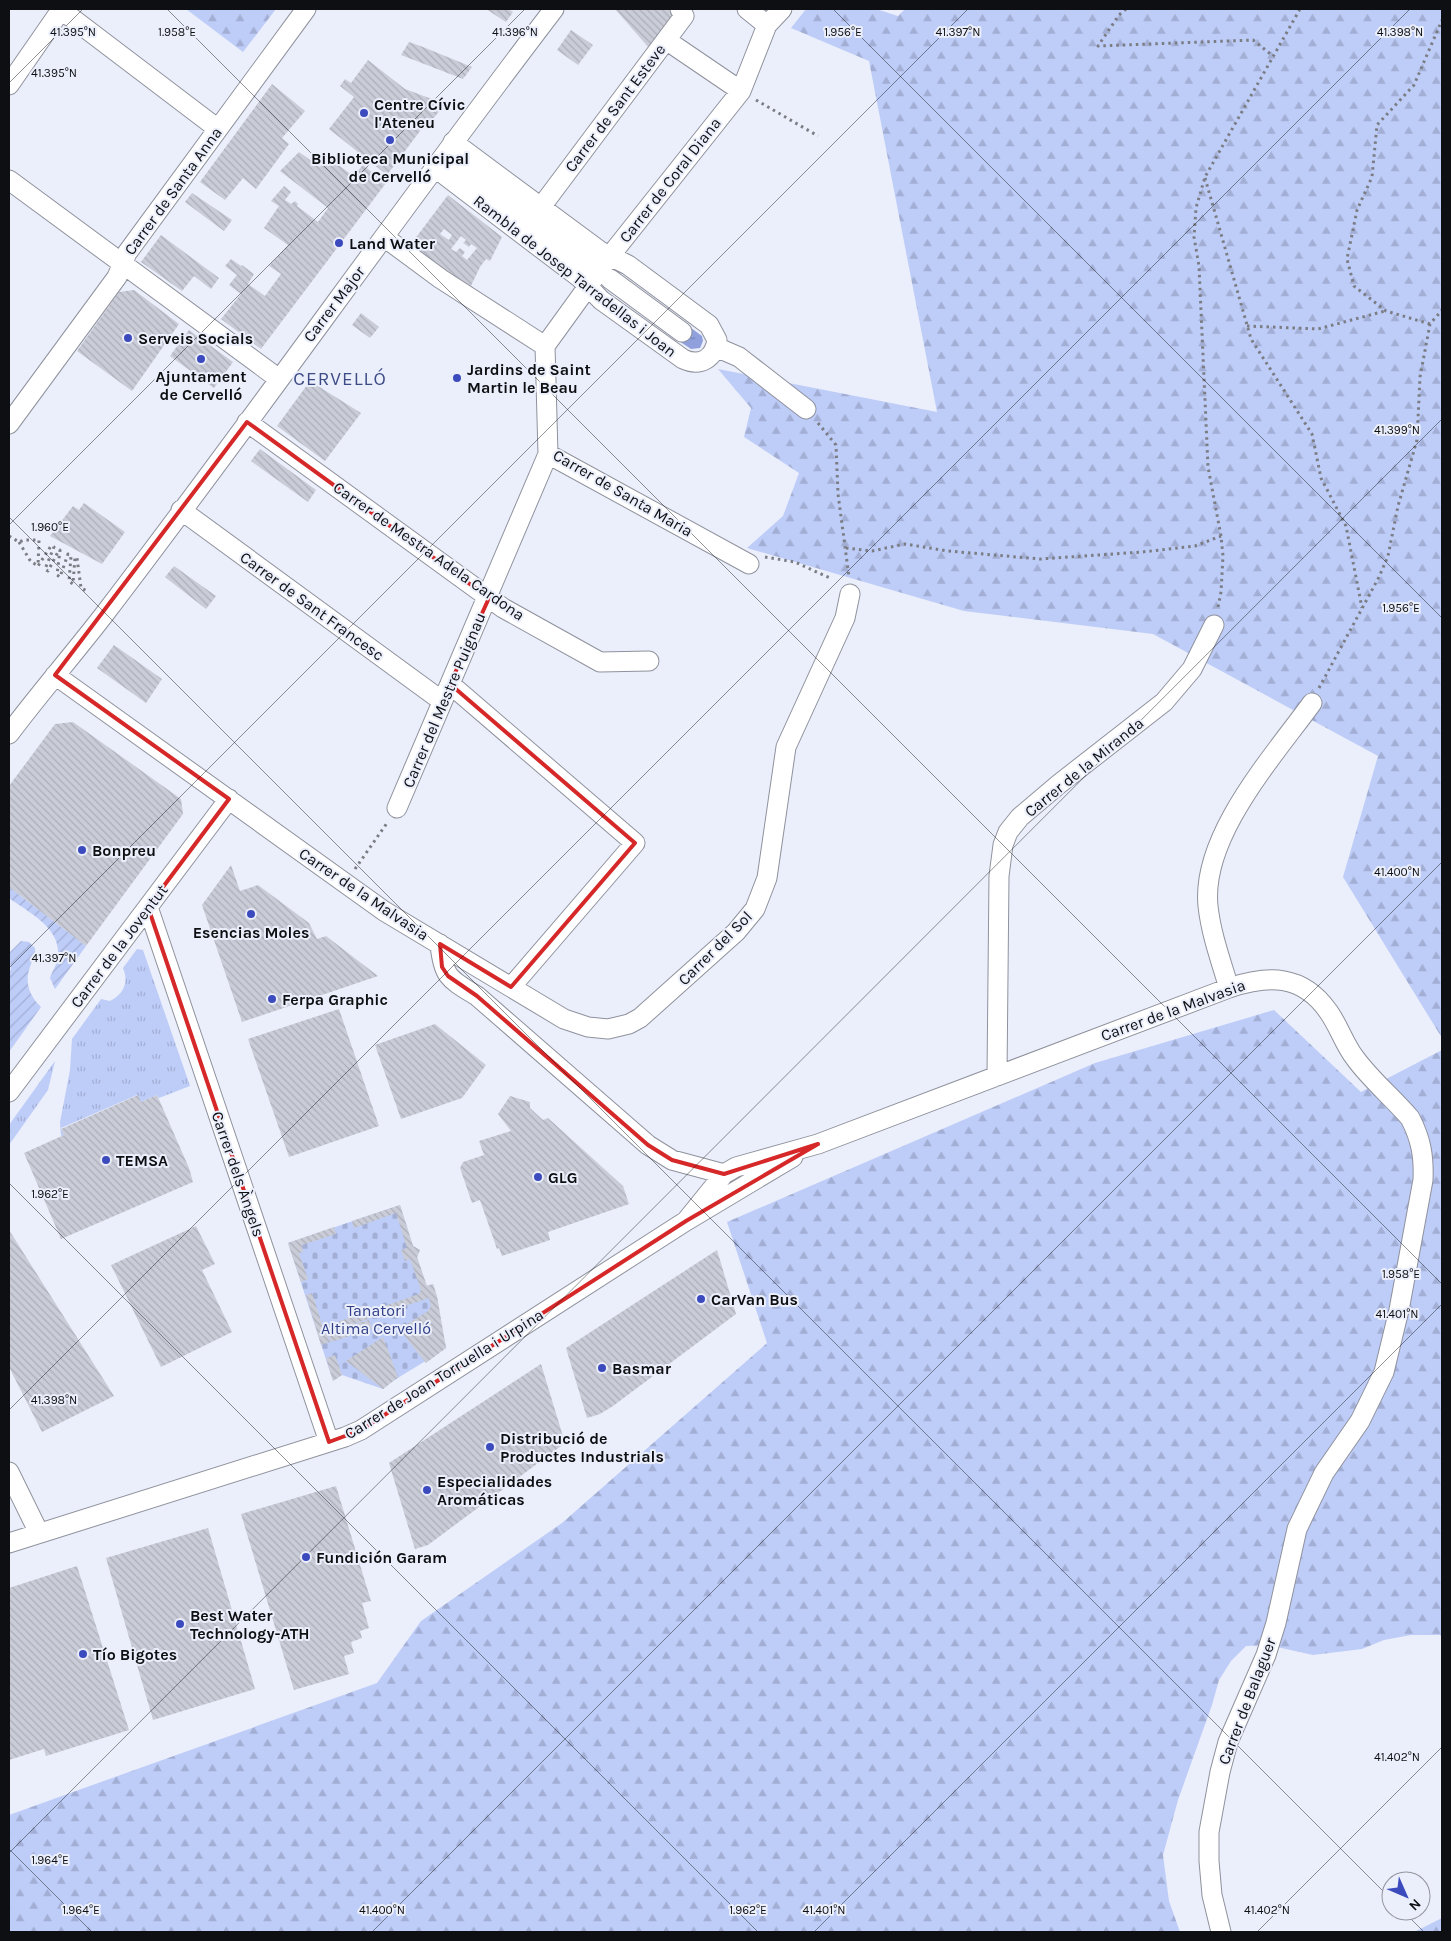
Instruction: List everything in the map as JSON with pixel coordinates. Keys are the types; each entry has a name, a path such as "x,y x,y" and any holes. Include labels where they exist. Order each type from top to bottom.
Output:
{"street":[{"path":"9,85 61,9 218,129"},
{"name":"Carrer de Santa Anna","path":"9,424 117,277 127,253 306,9"},
{"name":"Carrer Major","path":"9,734 115,600 384,237 452,142 554,9"},
{"name":"Carrer de Sant Esteve","path":"541,207 684,16 680,9"},
{"path":"747,9 767,25"},
{"name":"Carrer de Coral Diana","path":"545,346 594,267 740,91 767,25 782,9"},
{"path":"666,40 740,91"},
{"name":"Rambla de Josep Tarradellas i Joan","path":"434,168 594,267 628,265 709,325 716,335 716,347 712,354 700,363 683,359 601,300 594,267 541,207 452,142"},
{"name":"Rambla de Josep Tarradellas i Joan","path":"459,166 594,267"},
{"path":"9,180 279,379"},
{"path":"384,237 545,346"},
{"name":"Rambla de Josep Tarradellas i Joan","path":"613,282 682,332"},
{"name":"Carrer de Santa Maria","path":"545,346 548,454 749,564"},
{"path":"716,347 739,357 806,409"},
{"name":"Carrer de Mestra Adela Cardona","path":"247,422 489,598 600,662 649,661"},
{"name":"Carrer del Mestre Puignau","path":"397,808 489,598 548,454"},
{"name":"Carrer de Sant Francesc","path":"181,510 446,693 635,843 511,987"},
{"name":"Carrer del Sol","path":"440,944 564,1019 579,1025 598,1029 619,1027 640,1018 652,1010 746,921 755,909 767,878 786,747 845,618 850,594"},
{"name":"Carrer de la Miranda","path":"997,1076 999,876 1003,845 1008,832 1020,818 1059,784 1169,697 1192,669 1214,625"},
{"name":"Carrer de la Malvasia","path":"55,675 384,911 440,944 442,967 448,976 477,996 648,1144 672,1160 724,1174"},
{"path":"1229,988 1212,928 1208,905 1208,888 1216,850 1242,801 1312,703"},
{"name":"Carrer de la Joventut","path":"9,1092 228,799"},
{"name":"Carrer dels Àngels","path":"148,907 329,1442"},
{"name":"Carrer de la Malvasia","path":"686,1221 724,1174 754,1161 818,1144 1229,988 1263,979 1280,979 1305,989 1318,998 1354,1057 1374,1082 1410,1118 1423,1153 1419,1203 1395,1327 1384,1372 1360,1421 1324,1473 1296,1529"},
{"name":"Carrer de Joan Torruella i Urpina","path":"9,1543 329,1442 360,1430 686,1221 746,1187 785,1161 818,1144"},
{"path":"9,1472 39,1533"},
{"name":"Carrer de Balaguer","path":"1221,1932 1212,1895 1209,1861 1213,1803 1228,1742 1259,1671 1276,1623 1296,1529"}],"path":[{"path":"1126,9 1119,15 1098,46 1253,40 1273,56"},
{"path":"1214,625 1221,592 1221,536 1208,467 1198,266 1194,237 1196,208 1205,177 1300,9"},
{"path":"1430,324 1386,310 1354,286 1346,259 1357,210 1372,177 1377,125 1414,85 1442,20"},
{"path":"740,91 818,136"},
{"path":"1205,177 1251,339 1312,434 1321,478 1346,526 1362,608"},
{"path":"1247,326 1318,329 1386,310"},
{"path":"1312,703 1388,556 1398,506 1417,440 1420,377 1430,324 1442,310"},
{"path":"806,409 836,445 838,494 846,548 850,594"},
{"path":"9,536 19,542 31,562 46,570"},
{"path":"846,548 872,551 905,544 948,551 1040,559 1186,547 1221,536"},
{"path":"19,542 39,540 38,565"},
{"path":"38,565 51,546 54,548 46,570"},
{"path":"46,570 48,571 60,550"},
{"path":"60,550 57,575 60,577 68,554"},
{"path":"60,550 71,556 69,582 88,591"},
{"path":"73,584 74,557 77,558 81,588"},
{"path":"749,564 758,557 786,560 832,579"},
{"path":"346,883 397,808"}],"highlighted area":[{"path":"247,422 489,598 450,684 635,843 511,987 440,944 442,967 448,976 477,996 648,1145 672,1160 724,1174 818,1144 686,1221 361,1430 329,1442 148,907 229,799 55,675"}],"green space":[{"path":"186,9 276,9 243,52"},
{"path":"806,9 876,9 898,16 905,9 1442,9 1442,1038 1343,877 1378,756 1153,634 964,611 747,548 783,516 799,473 744,437 751,408 718,369 937,412 869,61 791,28"},
{"path":"9,887 86,946 55,989 50,978 58,957 58,946 54,937 49,929 34,915 9,898"},
{"path":"21,941 29,942 35,948 28,973 28,984 31,994 41,1007 9,1052 9,970 11,970 9,953"},
{"path":"137,949 143,950 190,1086 159,1098 157,1095 141,1102 137,1095 61,1128 64,1135 61,1136 60,1122 70,1070 72,1039 101,999 110,1001 122,991 125,983 123,968"},
{"path":"1274,1010 1361,1092 1442,1050 1442,1637 1440,1635 1411,1635 1384,1640 1362,1649 1313,1655 1268,1645 1246,1646 1231,1661 1219,1680 1178,1800 1163,1855 1169,1901 1180,1932 9,1932 9,1815 377,1683 421,1621 562,1523 767,1343 727,1222 1095,1063"},
{"path":"55,1061 48,1090 9,1145 9,1125"},
{"name":"Tanatori Altima Cervelló","path":"400,1205 413,1246 420,1250 417,1257 426,1286 433,1284 446,1348 383,1389 342,1375 333,1381 288,1243"},
{"path":"1442,1918 1442,1932 1414,1932"}],"water":[{"path":"687,325 702,336 703,341 700,348 691,349 676,339"}],"building":[{"path":"486,9 508,9 513,12 506,22"},
{"path":"615,9 668,9 673,14 649,48"},
{"path":"571,30 593,45 578,65 557,50"},
{"path":"409,42 472,67 463,79 401,55"},
{"path":"368,60 405,89 445,104 425,129 423,127 387,175 329,129 354,97 340,86 345,79 351,83"},
{"path":"272,84 305,111 282,138 289,144 256,189 243,178 225,200 200,182"},
{"path":"299,152 320,167 328,157 353,176 363,165 386,183 261,349 221,319 241,294 229,285 237,275 225,266 231,259 254,274 248,284 265,296 281,274 269,266 288,245 264,228 279,206 271,201 284,186 291,192 285,200 291,204 295,201 298,204 297,206 318,222 328,208 280,171"},
{"path":"192,193 232,220 224,231 185,202"},
{"path":"448,195 502,237 490,261 486,259 480,267 469,290 408,248","holes":["444,229 452,235 449,240 440,234","461,236 466,240 463,243 469,247 471,244 477,248 467,260 462,256 465,252 460,248 456,252 451,249"]},
{"path":"161,235 219,278 211,289 194,276 182,291 141,262"},
{"name":"Serveis Socials","path":"134,290 179,324 132,391 77,351 119,292"},
{"path":"361,313 379,327 370,338 352,325"},
{"name":"Ajuntament de Cervelló","path":"189,330 233,362 214,388 170,356"},
{"path":"310,381 361,413 325,461 277,426"},
{"path":"260,449 316,490 308,502 251,461"},
{"path":"84,503 125,532 102,564 50,536 73,506 79,510"},
{"path":"174,566 216,596 206,609 165,577"},
{"path":"114,645 162,679 146,703 97,668"},
{"name":"Bonpreu","path":"73,722 181,799 183,814 86,946 9,887 9,786 55,724"},
{"path":"231,865 240,891 258,885 309,923 317,939 326,936 378,976 242,1022 202,905"},
{"path":"339,1009 379,1126 289,1157 248,1039"},
{"path":"435,1024 486,1065 462,1098 401,1119 375,1045"},
{"name":"TEMSA","path":"138,1095 141,1102 157,1095 189,1168 193,1182 61,1239 24,1153 64,1135 61,1129"},
{"name":"GLG","path":"510,1096 530,1102 530,1108 543,1120 548,1118 623,1186 629,1204 548,1232 550,1240 502,1256 499,1248 497,1249 480,1200 472,1203 460,1168 463,1162 484,1155 479,1141 511,1131 498,1114"},
{"path":"400,1205 413,1246 420,1250 417,1257 427,1286 433,1284 437,1296 446,1348 426,1363 399,1329 428,1311 431,1306 429,1298 378,1315 376,1309 419,1294 421,1290 410,1259 405,1261 401,1250 407,1248 396,1213 354,1228 352,1221"},
{"path":"196,1226 215,1264 202,1270 232,1332 161,1367 111,1265"},
{"path":"334,1227 336,1234 302,1245 303,1252 299,1253 308,1279 301,1282 288,1243"},
{"path":"9,1230 114,1396 42,1432 9,1367"},
{"path":"717,1250 736,1314 613,1406 600,1414 587,1418 566,1348"},
{"path":"312,1293 323,1327 366,1312 368,1319 327,1333 330,1342 321,1345 306,1295"},
{"path":"369,1320 372,1329 355,1334 352,1325"},
{"path":"347,1327 350,1336 331,1342 328,1333"},
{"path":"383,1337 398,1377 383,1389 346,1361"},
{"path":"335,1355 342,1375 333,1381 326,1358"},
{"path":"541,1364 565,1443 428,1545 415,1549 389,1463"},
{"name":"Fundición Garam","path":"336,1486 371,1601 362,1603 369,1628 360,1631 362,1638 351,1642 354,1653 344,1656 349,1674 294,1690 241,1514"},
{"name":"Best Water Technology-ATH","path":"208,1528 255,1689 153,1720 106,1558"},
{"path":"77,1566 129,1730 46,1756 44,1749 9,1760 9,1588"}],"place":[{"name":"Centre Cívic l'Ateneu","path":"364,113"},
{"name":"Biblioteca Municipal de Cervelló","path":"390,140"},
{"name":"Land Water","path":"339,243"},
{"name":"Serveis Socials","path":"128,338"},
{"name":"Ajuntament de Cervelló","path":"201,359"},
{"name":"Jardins de Saint Martin le Beau","path":"457,378"},
{"name":"Bonpreu","path":"82,850"},
{"name":"Esencias Moles","path":"251,914"},
{"name":"Ferpa Graphic","path":"272,999"},
{"name":"TEMSA","path":"106,1160"},
{"name":"GLG","path":"538,1177"},
{"name":"CarVan Bus","path":"701,1299"},
{"name":"Basmar","path":"602,1368"},
{"name":"Distribució de Productes Industrials","path":"490,1447"},
{"name":"Especialidades Aromáticas","path":"427,1490"},
{"name":"Fundición Garam","path":"306,1557"},
{"name":"Best Water Technology-ATH","path":"180,1624"},
{"name":"Tío Bigotes","path":"83,1654"}],"district":[{"name":"CERVELLÓ","path":"340,379"}]}
